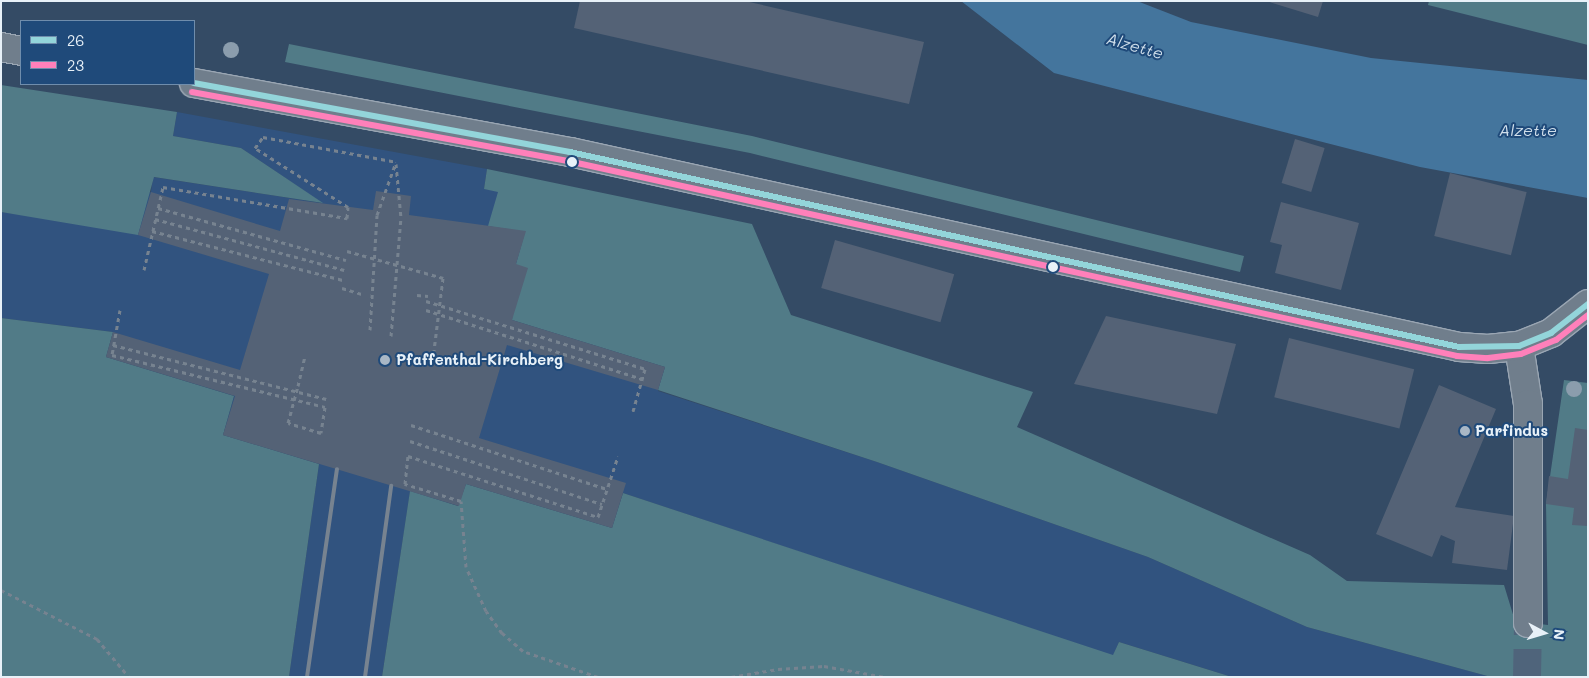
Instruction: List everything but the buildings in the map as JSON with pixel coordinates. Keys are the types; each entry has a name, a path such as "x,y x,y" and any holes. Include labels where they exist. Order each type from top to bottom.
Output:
{"main road":[{"path":"1,47 20,51"},
{"path":"195,83 570,152 1459,347 1488,349 1519,346 1551,332 1588,304"},
{"path":"1519,346 1528,404 1528,623"}],"path":[{"path":"144,270 162,187 346,218 348,207 255,148 263,138 396,162"},
{"path":"374,259 377,215 396,162"},
{"path":"396,162 401,218 397,266"},
{"path":"158,208 346,260"},
{"path":"370,330 377,215"},
{"path":"391,336 401,218"},
{"path":"155,219 344,270"},
{"path":"152,231 343,280"},
{"path":"346,251 443,278 434,350"},
{"path":"342,288 362,294"},
{"path":"418,295 428,296"},
{"path":"426,301 645,369 633,411"},
{"path":"120,310 112,355 139,362 279,396 288,398 297,400 307,403 325,407 321,433 288,423 293,404 295,395 305,356"},
{"path":"426,310 642,379"},
{"path":"113,345 326,399"},
{"path":"411,425 607,490"},
{"path":"410,441 602,504"},
{"path":"598,677 523,652 502,633 486,611 466,567 461,501 405,484 408,456 598,517 618,456"},
{"path":"1,590 97,638 130,677"},
{"path":"732,677 778,669 824,666 885,677"}],"shaded area":[{"path":"177,112 487,169 484,189 498,191 526,231 512,320 665,367 658,391 877,462 1148,557 1307,627 1491,677 1232,677 1119,642 1113,656 623,493 612,528 466,484 459,506 410,492 382,677 289,677 319,464 223,435 234,396 106,357 113,332 1,318 1,212 65,221 151,192 153,177 322,203 241,148 173,136"}],"green space":[{"path":"1429,1 1588,1 1588,45 1428,5"},
{"path":"289,44 752,136 1244,256 1240,272 750,153 285,62"},
{"path":"1,85 177,112 173,136 241,148 323,203 154,177 138,235 1,212"},
{"path":"487,169 752,224 791,315 1033,392 1017,427 1310,555 1347,581 1504,585 1515,621 1548,625 1546,504 1564,380 1588,383 1588,677 1491,677 1307,627 1148,557 877,462 658,390 665,367 512,320 516,264 525,232 488,226 498,192 484,189"},
{"path":"1,318 113,332 106,357 234,396 223,435 319,464 289,677 1,677"},
{"path":"466,484 612,528 623,493 1113,655 1119,642 1232,677 382,677 410,491 458,506"}],"water":[{"name":"Alzette","path":"961,1 1137,1 1191,22 1371,58 1588,80 1588,198 1420,167 1054,73"}],"tunnel":[{"path":"1527,677 1528,623"}],"railway":[{"path":"307,677 337,469"},
{"path":"365,677 391,486"}],"transit line":[{"name":"26","path":"195,83 570,152 1459,347 1519,346 1551,333 1588,304"},
{"name":"23","path":"192,92 568,161 1457,356 1488,358 1521,354 1556,340 1588,315"}],"place":[{"name":"Pfaffenthal-Kirchberg","path":"385,360"},
{"name":"Parfindus","path":"1465,431"}]}
